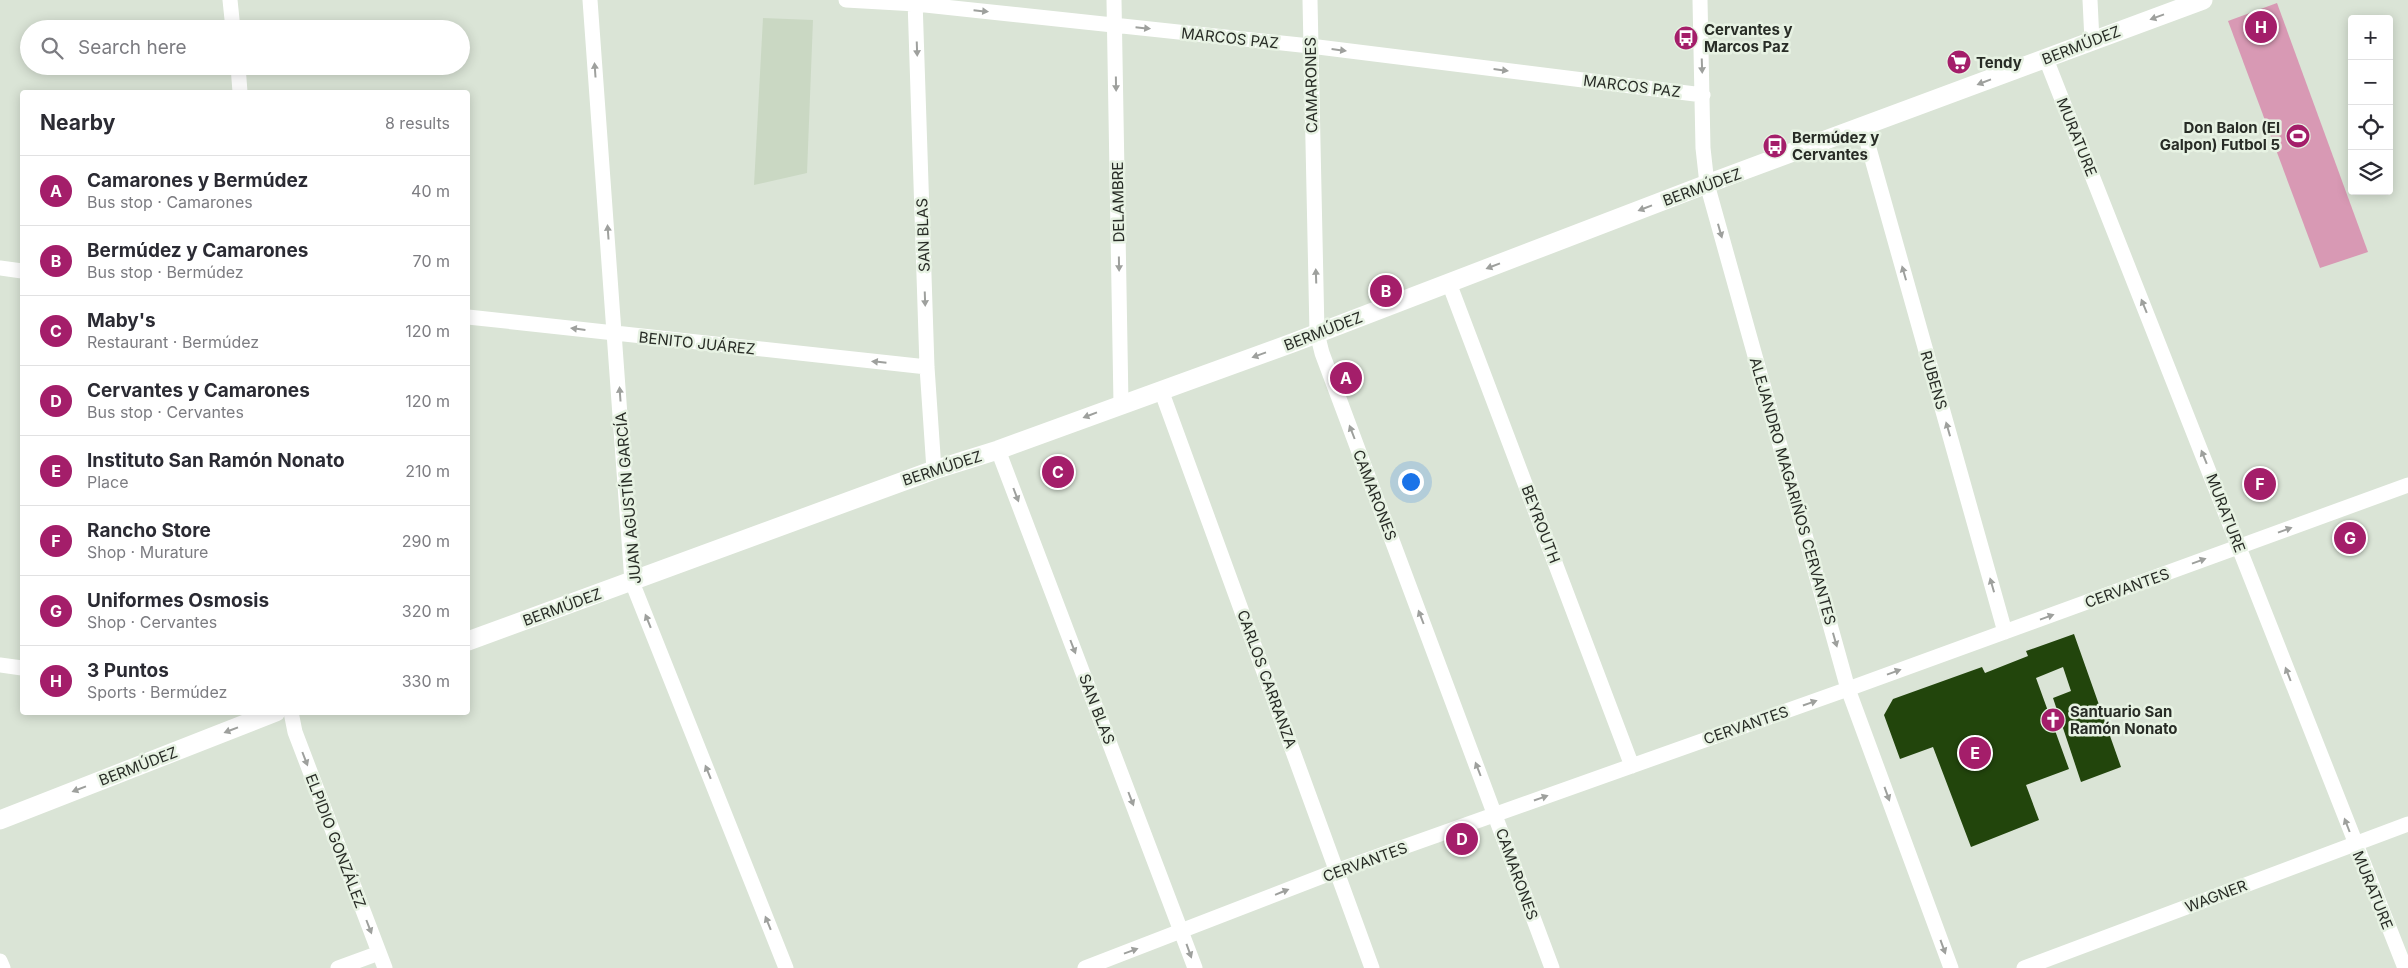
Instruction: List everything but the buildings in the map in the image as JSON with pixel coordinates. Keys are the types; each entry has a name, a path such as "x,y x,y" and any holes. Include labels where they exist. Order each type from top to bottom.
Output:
{"street":[{"path":"230,0 232,20"},
{"name":"JUAN AGUSTÍN GARCÍA","path":"590,0 616,334 632,582 786,968"},
{"name":"MARCOS PAZ","path":"846,0 916,2 1310,46 1703,95"},
{"name":"DELAMBRE","path":"1114,0 1121,404"},
{"name":"CAMARONES","path":"1310,0 1318,332 1322,353 1552,968"},
{"name":"ALEJANDRO MAGARIÑOS CERVANTES","path":"1700,0 1703,148 1707,184 1848,689 1951,968"},
{"path":"2090,0 2092,40"},
{"name":"BERMÚDEZ","path":"470,640 934,470 998,450 1318,332 1707,184 1863,128 2092,40 2203,0"},
{"name":"SAN BLAS","path":"916,2 928,368 934,470"},
{"name":"MURATURE","path":"2046,59 2404,968"},
{"path":"239,75 240,90"},
{"name":"RUBENS","path":"1863,128 2005,632"},
{"path":"0,268 20,270"},
{"name":"BEYROUTH","path":"1449,283 1632,766"},
{"name":"BENITO JUÁREZ","path":"470,317 928,368"},
{"name":"CARLOS CARRANZA","path":"1161,390 1372,968"},
{"name":"SAN BLAS","path":"998,450 1195,968"},
{"name":"CERVANTES","path":"1085,968 1336,871 1848,689 2408,485"},
{"path":"0,665 20,668"},
{"name":"BERMÚDEZ","path":"0,820 268,715"},
{"name":"ELPIDIO GONZÁLEZ","path":"291,715 294,732 385,968"},
{"name":"WAGNER","path":"2024,968 2408,824"},
{"path":"338,968 379,953"},
{"path":"0,961 3,968"}],"shaded area":[{"name":"Don Balon (El Galpon) Futbol 5","path":"2277,3 2368,252 2320,268 2228,21"},
{"path":"763,18 813,20 807,173 754,185"}],"place":[{"name":"3 Puntos","path":"2261,27"},
{"name":"Cervantes y Marcos Paz","path":"1686,38"},
{"name":"Tendy","path":"1959,62"},
{"name":"Don Balon (El Galpon) Futbol 5","path":"2298,136"},
{"name":"Bermúdez y Cervantes","path":"1775,146"},
{"name":"Bermúdez y Camarones","path":"1386,291"},
{"name":"Camarones y Bermúdez","path":"1346,378"},
{"name":"Maby's","path":"1058,472"},
{"name":"Rancho Store","path":"2260,484"},
{"name":"Uniformes Osmosis","path":"2350,538"},
{"name":"Santuario San Ramón Nonato","path":"2053,720"},
{"name":"Instituto San Ramón Nonato","path":"1975,753"},
{"name":"Cervantes y Camarones","path":"1462,839"}]}
